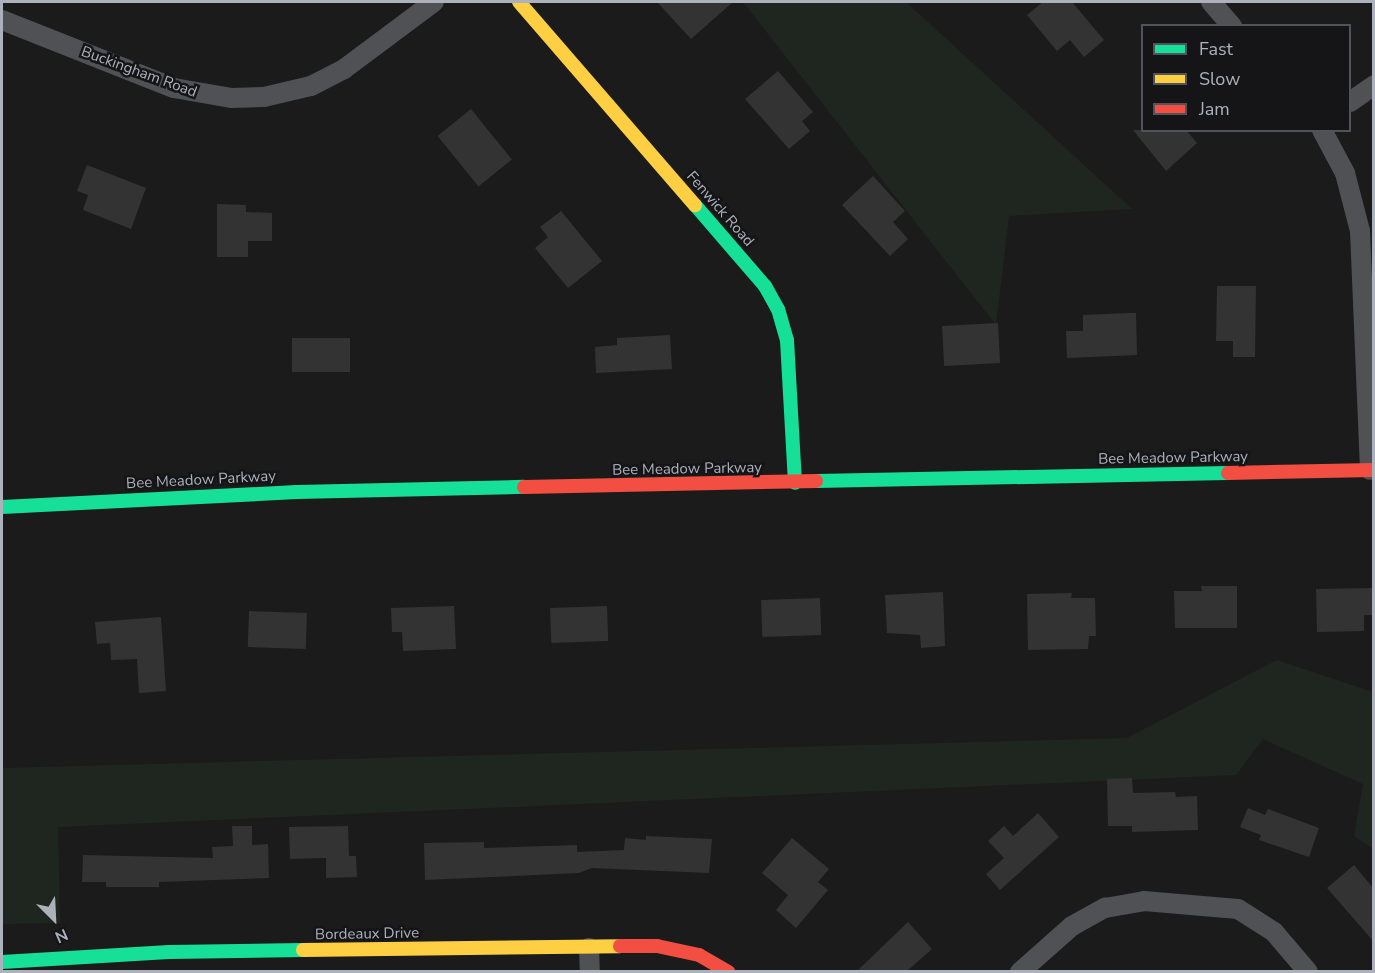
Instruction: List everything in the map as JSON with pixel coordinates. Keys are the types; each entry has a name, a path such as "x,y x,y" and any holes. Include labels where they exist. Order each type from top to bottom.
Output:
{"street":[{"name":"Buckingham Road","path":"2,20 174,88 243,98 310,86 344,69 434,2"},
{"name":"Fenwick Road","path":"519,2 765,286 778,309 787,340 795,483"},
{"path":"1211,2 1230,24"},
{"path":"1351,101 1374,85"},
{"path":"1323,132 1345,173 1360,231 1372,470"},
{"name":"Bee Meadow Parkway","path":"2,507 297,492 1372,470"},
{"path":"1020,972 1072,926 1105,908 1144,901 1238,909 1274,932 1308,972"},
{"name":"Bordeaux Drive","path":"2,962 169,952 657,946 699,955 728,972"},
{"path":"589,948 590,972"}],"shaded area":[{"path":"743,2 906,2 1132,209 1009,216 996,325"},
{"path":"1277,660 1373,692 1373,849 1354,836 1363,784 1263,739 1236,775 58,827 60,923 2,924 2,768 1127,738"}],"building":[{"path":"657,2 733,2 691,39"},
{"path":"1043,2 1072,2 1104,40 1084,57 1070,40 1057,51 1027,15"},
{"path":"778,71 813,112 802,121 810,131 789,149 745,99"},
{"path":"471,109 512,160 478,187 438,136"},
{"path":"1133,130 1188,132 1197,143 1166,171"},
{"path":"87,165 146,188 131,229 83,210 88,195 77,191"},
{"path":"873,176 905,211 893,222 908,239 890,256 842,205"},
{"path":"217,204 246,205 246,212 272,213 272,241 248,241 248,257 217,257"},
{"path":"561,211 602,261 568,288 535,248 548,237 540,227"},
{"path":"1217,286 1256,286 1255,357 1233,357 1233,341 1216,341"},
{"path":"1136,313 1137,355 1067,358 1066,331 1083,331 1083,315"},
{"path":"998,323 1000,363 944,366 942,326"},
{"path":"670,335 672,369 596,373 595,347 617,345 617,338"},
{"path":"292,338 350,338 350,372 292,372"},
{"path":"1201,586 1237,586 1237,628 1175,628 1174,591 1202,591"},
{"path":"1374,588 1374,615 1364,615 1364,631 1317,632 1316,589"},
{"path":"943,592 945,646 921,648 920,635 887,633 885,595"},
{"path":"1072,593 1071,598 1095,598 1096,636 1089,636 1088,649 1028,650 1027,594"},
{"path":"820,598 821,635 762,637 761,600"},
{"path":"454,606 456,649 403,651 402,632 392,632 391,608"},
{"path":"607,606 608,641 551,643 550,608"},
{"path":"249,611 307,613 306,649 248,647"},
{"path":"161,617 166,691 139,693 137,659 111,660 110,643 97,644 95,622"},
{"path":"1132,778 1133,793 1175,792 1176,797 1197,796 1198,830 1132,832 1132,826 1108,826 1107,779"},
{"path":"1248,808 1265,815 1268,809 1319,828 1309,857 1259,840 1261,835 1240,827"},
{"path":"1038,813 1059,837 1000,890 986,874 1004,858 988,841 1004,826 1013,836"},
{"path":"232,826 252,826 252,845 268,844 269,878 159,882 159,887 106,887 106,882 82,882 83,855 213,858 212,847 233,846"},
{"path":"348,826 349,856 356,856 357,877 326,878 326,858 290,859 289,827"},
{"path":"646,836 712,839 709,873 592,868 579,873 425,880 424,843 484,842 484,848 577,845 577,852 624,850 625,838 646,840"},
{"path":"792,838 829,869 818,882 828,890 796,928 776,910 788,895 762,873"},
{"path":"1354,865 1374,889 1374,942 1327,888"},
{"path":"908,922 932,949 906,972 856,972"}],"traffic: fast":[{"path":"695,205 765,286 778,309 787,340 795,483"},
{"path":"816,481 1228,473"},
{"path":"2,507 297,492 524,487"},
{"path":"2,962 169,952 303,950"}],"traffic: slow":[{"path":"519,2 695,205"},
{"path":"303,950 620,946"}],"traffic: jam":[{"path":"1228,473 1374,470"},
{"path":"524,487 816,481"},
{"path":"620,946 657,946 699,955 728,972"}]}
